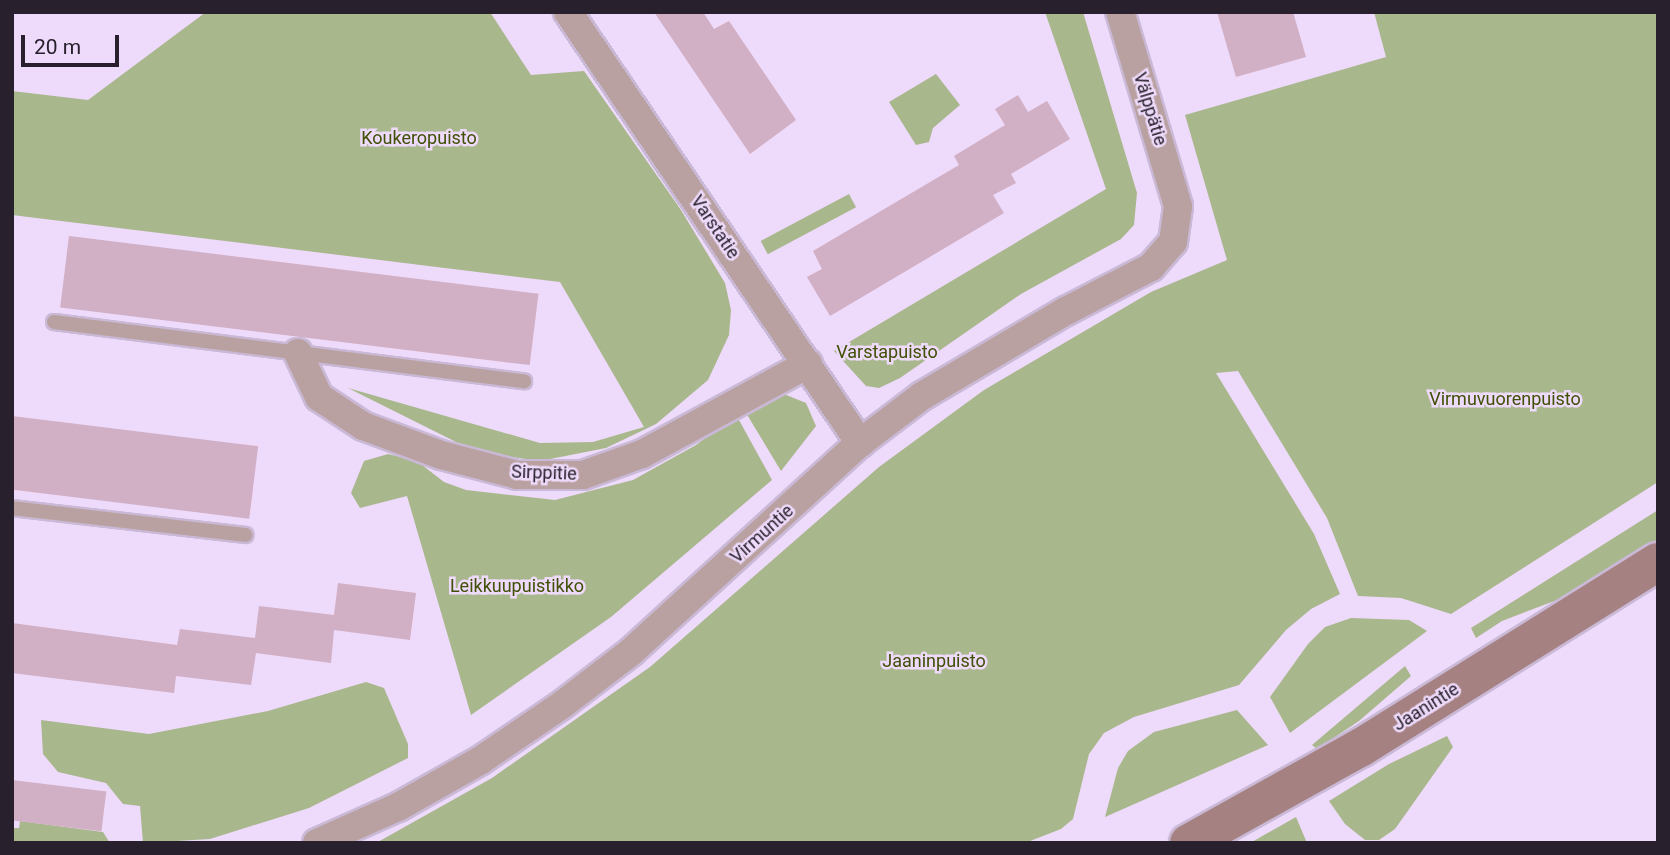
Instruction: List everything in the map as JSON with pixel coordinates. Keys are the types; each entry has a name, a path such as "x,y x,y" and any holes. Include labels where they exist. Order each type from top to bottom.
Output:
{"main road":[{"name":"Jaanintie","path":"1189,843 1360,748 1658,562"}],"street":[{"name":"Varstatie","path":"568,12 860,443"},
{"name":"Välppätie","path":"1120,12 1178,206"},
{"name":"Virmuntie","path":"317,843 430,789 563,704 632,651 860,443 922,396 976,363 1151,267 1173,242 1178,206"},
{"name":"Sirppitie","path":"298,353 319,397 363,426 441,455 517,475 583,475 642,454 808,364"}],"lane":[{"path":"54,322 524,381"},
{"path":"12,508 245,535"}],"green space":[{"name":"Koukeropuisto","path":"206,12 490,12 531,75 584,71 681,210 725,283 731,310 729,335 708,380 656,424 606,448 540,461 476,452 348,388 540,443 593,442 644,427 560,282 12,215 12,91 88,100"},
{"name":"Varstapuisto","path":"1045,12 1083,12 1137,193 1134,225 1121,239 1021,294 900,378 879,388 866,386 834,351 1106,189"},
{"path":"1374,12 1658,12 1658,482 1451,614 1401,598 1358,596 1327,518 1238,371 1216,373 1314,534 1340,594 1311,609 1286,630 1239,685 1134,717 1104,733 1089,754 1073,819 1061,829 1025,843 376,843 492,778 650,667 879,467 984,390 1151,292 1227,260 1185,115 1386,57"},
{"path":"936,74 960,105 933,128 929,142 916,145 889,102"},
{"path":"849,194 856,207 768,254 761,241"},
{"path":"779,392 806,403 816,426 781,471 743,408"},
{"name":"Leikkuupuistikko","path":"732,418 739,420 772,480 611,617 471,715 407,496 360,508 351,493 364,461 388,454 417,461 444,482 466,490 555,500 633,480 696,445"},
{"path":"1658,510 1658,540 1565,597 1502,621 1476,638 1471,628"},
{"path":"1351,618 1409,620 1427,631 1290,733 1270,697 1308,644 1325,627"},
{"path":"1405,666 1411,676 1359,721 1317,749 1312,745"},
{"path":"366,682 384,688 408,744 408,758 309,808 210,839 143,843 140,806 123,804 106,783 58,772 43,754 41,720 149,734 268,711"},
{"path":"1237,710 1268,745 1105,817 1118,768 1128,751 1154,732"},
{"path":"1447,736 1453,747 1395,829 1379,840 1365,840 1345,824 1329,801 1389,764"},
{"path":"1296,817 1307,843 1250,843"},
{"path":"20,821 103,832 110,843 12,843 12,828 19,828"}],"building":[{"path":"654,12 703,12 714,29 729,21 796,120 750,154"},
{"path":"1217,12 1293,12 1306,57 1236,77"},
{"path":"1018,95 1028,112 1047,101 1070,139 1011,174 1016,183 993,195 1004,213 830,316 807,277 822,269 813,251 959,165 954,156 1005,125 995,109"},
{"path":"69,236 538,294 530,365 60,307"},
{"path":"12,416 258,446 249,519 12,490"},
{"path":"338,583 416,593 410,640 334,630 331,663 256,653 251,685 176,676 174,693 12,673 12,623 177,645 180,629 255,638 259,606 334,615"},
{"path":"12,780 106,792 101,831 12,820"}],"park label":[{"name":"Virmuvuorenpuisto","path":"1505,399"},
{"name":"Jaaninpuisto","path":"934,661"}]}
